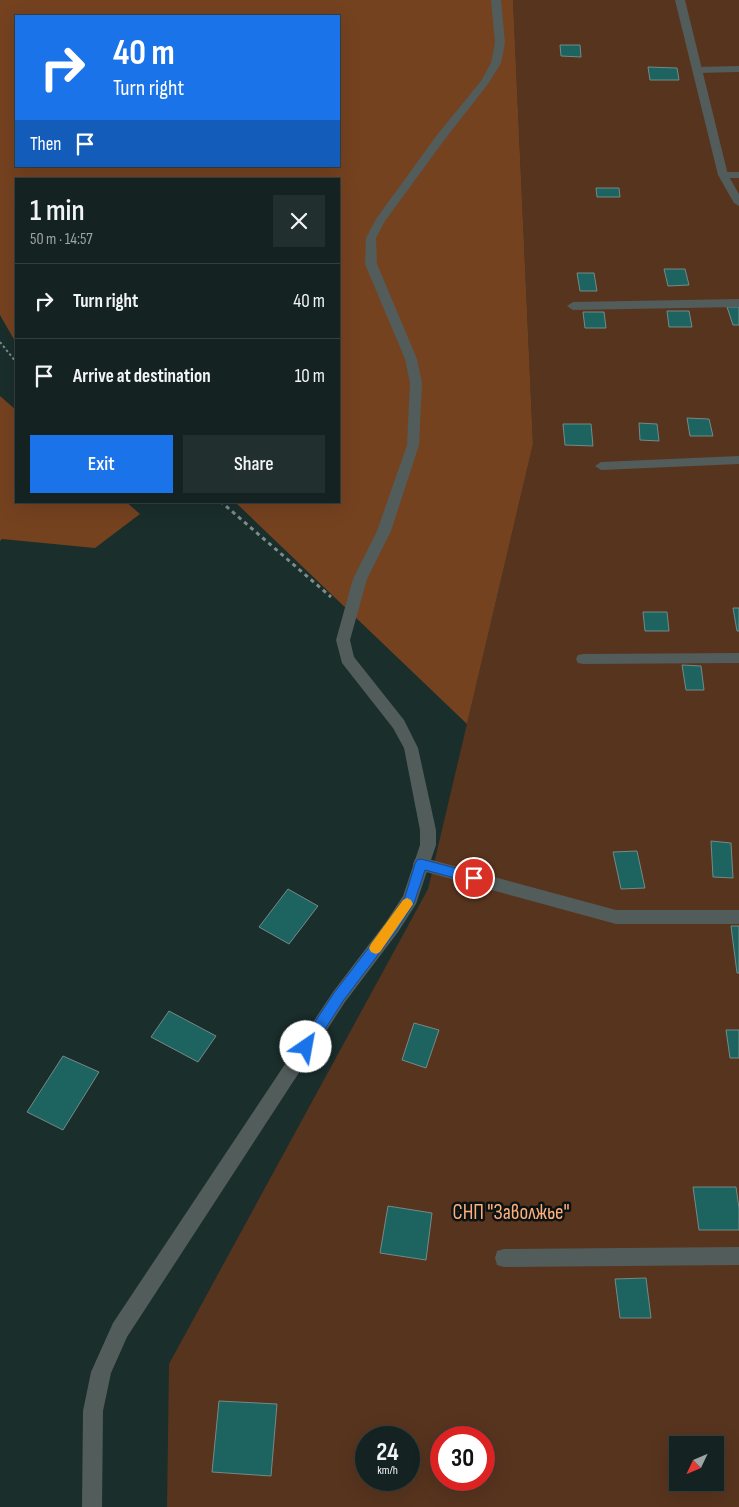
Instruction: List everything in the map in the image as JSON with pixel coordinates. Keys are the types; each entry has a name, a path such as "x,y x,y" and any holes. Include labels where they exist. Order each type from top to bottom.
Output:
{"street":[{"path":"92,1507 93,1411 101,1372 120,1330 339,997 406,906 428,845 428,830 412,748 398,724 347,659 343,640 360,579 384,531 413,445 416,383 411,359 371,264 370,238 380,221 441,137 485,82 496,63 500,43 496,0"},
{"path":"680,0 723,175 739,203"},
{"path":"697,70 739,69"},
{"path":"723,175 739,175"},
{"path":"573,306 739,303"},
{"path":"601,466 739,460"},
{"path":"583,659 739,658"},
{"path":"421,864 616,917 739,917"},
{"path":"504,1258 739,1256"}],"path":[{"path":"0,342 15,361"},
{"path":"222,503 350,614"}],"green space":[{"name":"СНП \"Заволжье\"","path":"513,0 739,0 739,1507 167,1507 169,1364 428,889 533,444"}],"shaded area":[{"path":"0,0 513,0 533,444 467,724 236,503 340,503 340,178 15,178 15,341 0,315"},
{"path":"0,396 15,409 15,503 127,503 140,514 95,548 2,539 0,541"}],"building":[{"path":"560,45 580,45 581,57 561,56"},
{"path":"648,67 677,68 679,80 650,80"},
{"path":"596,188 619,188 620,197 597,197"},
{"path":"664,269 685,269 689,285 668,286"},
{"path":"577,273 594,273 597,291 580,291"},
{"path":"727,307 739,307 739,325 733,325"},
{"path":"667,311 689,311 692,327 669,327"},
{"path":"583,312 604,312 606,328 585,328"},
{"path":"687,418 709,419 713,436 690,436"},
{"path":"639,423 657,424 659,441 640,440"},
{"path":"563,424 591,424 593,446 565,445"},
{"path":"733,608 739,608 739,631 737,631"},
{"path":"643,612 667,612 669,631 645,631"},
{"path":"682,665 701,666 704,690 686,690"},
{"path":"711,841 731,843 733,878 713,877"},
{"path":"637,851 645,888 621,889 613,852"},
{"path":"288,889 318,906 289,944 259,927"},
{"path":"731,926 739,926 739,973 737,973"},
{"path":"169,1011 216,1036 198,1062 151,1037"},
{"path":"414,1023 439,1030 426,1068 402,1060"},
{"path":"726,1030 739,1030 739,1058 730,1058"},
{"path":"63,1056 99,1072 63,1130 27,1112"},
{"path":"693,1187 736,1187 739,1208 739,1230 699,1230"},
{"path":"388,1206 432,1213 426,1260 380,1253"},
{"path":"646,1278 651,1318 620,1318 615,1279"},
{"path":"219,1401 277,1404 271,1476 212,1472"}],"slow traffic":[{"path":"376,948 407,904"}],"route":[{"path":"306,1047 339,997 392,927 410,899 421,864 474,878"}]}
